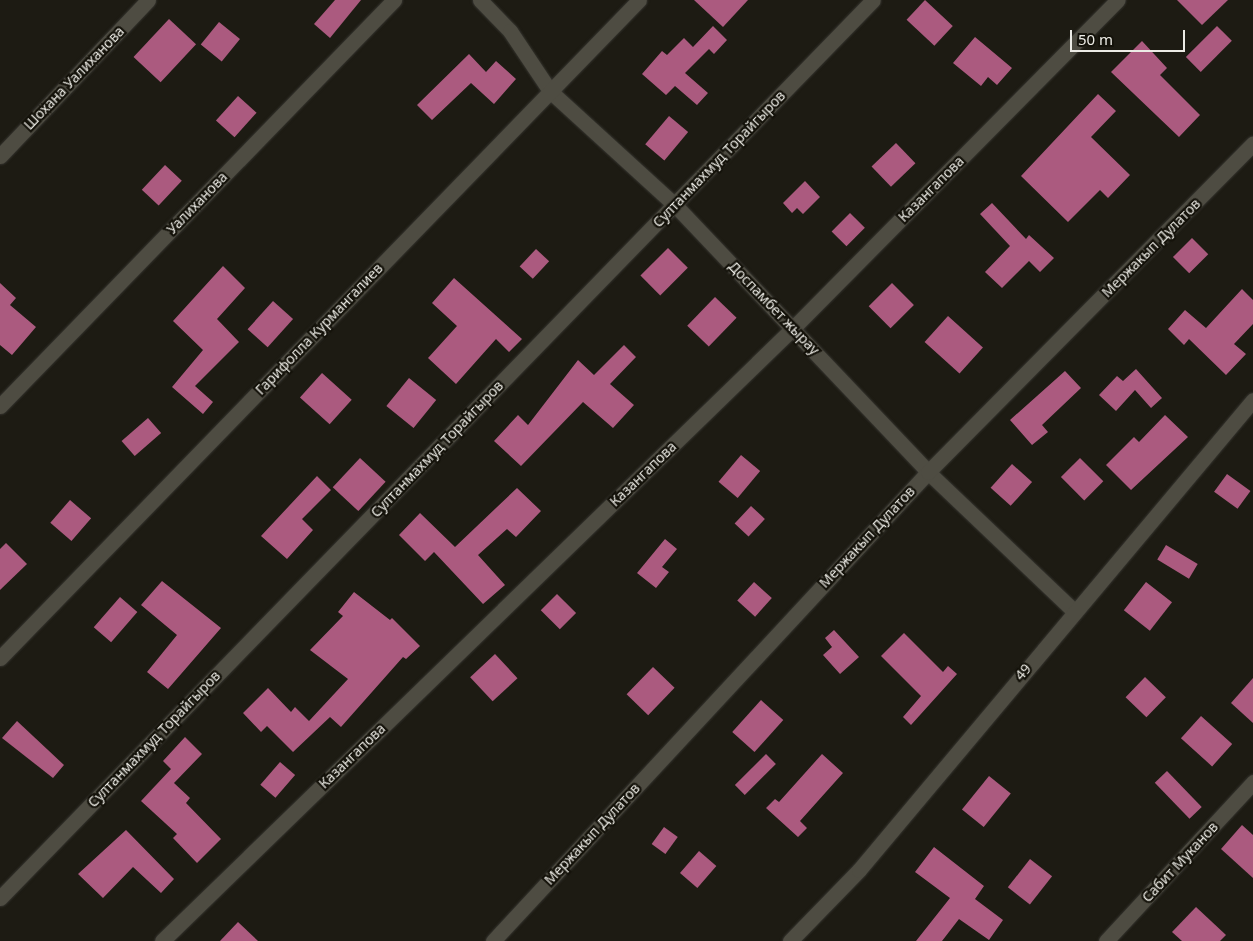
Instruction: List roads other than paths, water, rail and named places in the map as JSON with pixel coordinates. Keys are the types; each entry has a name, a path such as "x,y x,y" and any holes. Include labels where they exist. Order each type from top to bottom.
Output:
{"street":[{"name":"Шохана Уалиханова","path":"0,156 148,0"},
{"name":"Уалиханова","path":"0,406 394,0"},
{"name":"Доспамбет жырау","path":"480,0 510,31 550,91 675,205 794,328 928,472 1074,611"},
{"name":"Гарифолла Курмангалиев","path":"2,652 638,0"},
{"name":"Султанмахмуд Торайгыров","path":"0,898 873,0"},
{"name":"Казангапова","path":"162,941 794,328 1118,0"},
{"name":"Мержакып Дулатов","path":"493,941 928,472 1253,144"},
{"name":"49","path":"790,941 859,870 1074,611 1253,400"},
{"name":"Сабит Муканов","path":"1106,941 1253,782"}]}
